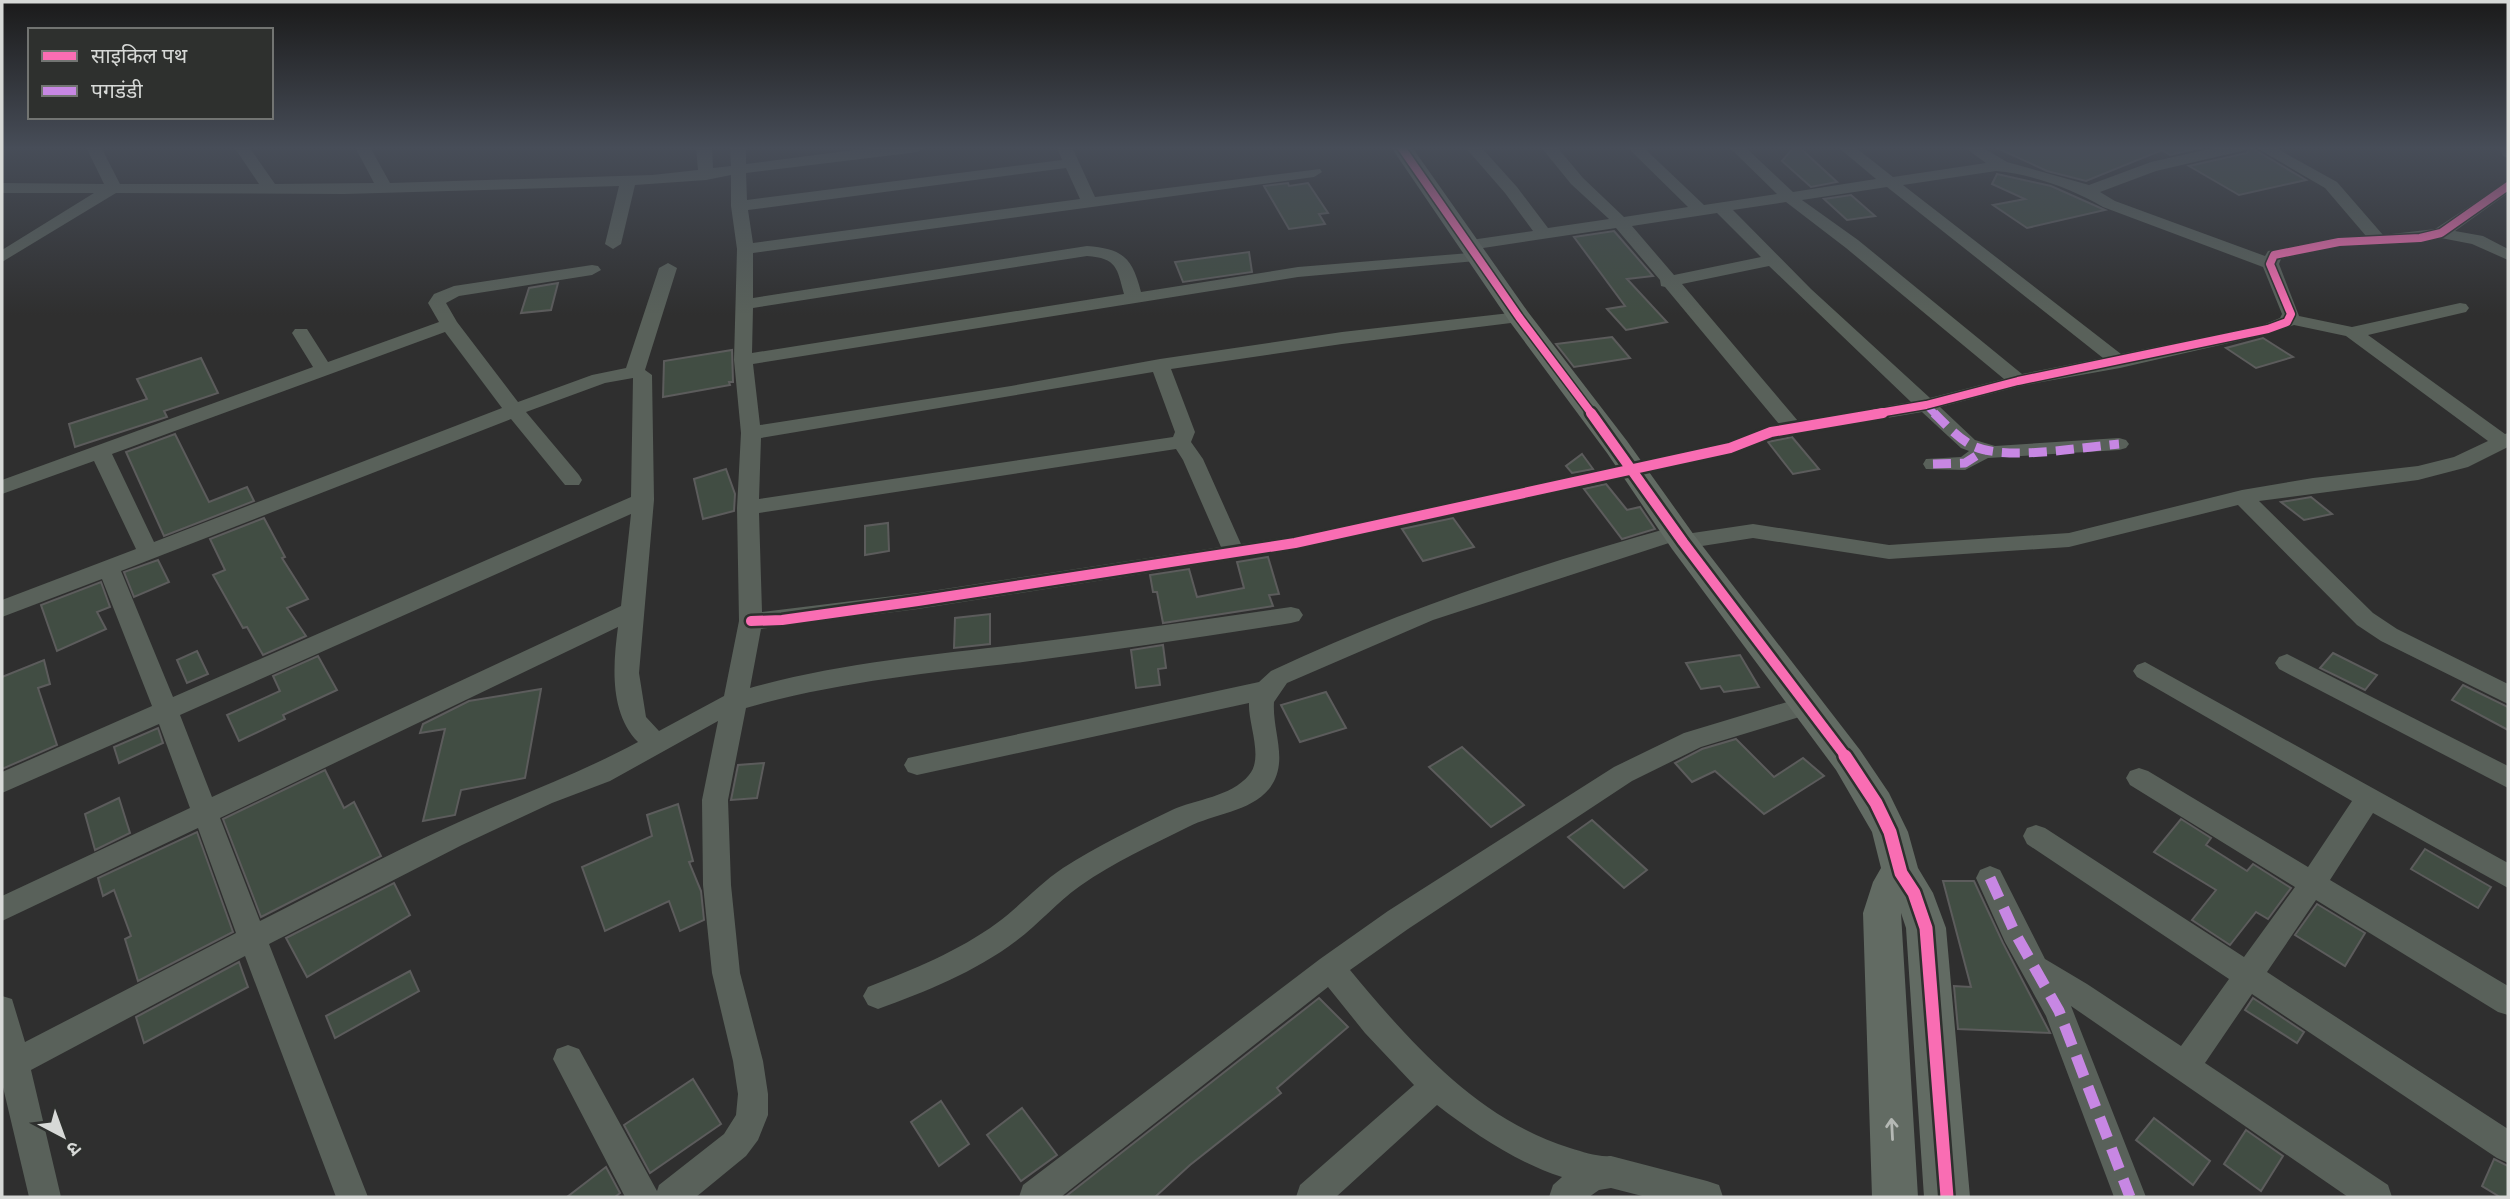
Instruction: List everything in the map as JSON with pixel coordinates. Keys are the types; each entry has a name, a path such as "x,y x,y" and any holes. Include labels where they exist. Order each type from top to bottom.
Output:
{"street":[{"path":"2,257 89,203"},
{"path":"613,244 623,203"},
{"path":"671,1197 735,1145 747,1129 752,1115 753,1094 726,973 717,885 715,800 751,621 748,508 751,433 743,360 745,249 739,203"},
{"path":"739,206 763,203"},
{"path":"745,249 1082,203"},
{"path":"1439,203 1634,470 1679,538 1848,760 1876,803 1890,832 1901,873 1918,900 1926,928 1947,1197"},
{"path":"1521,203 1545,235"},
{"path":"1599,203 1620,223 1667,282 1793,428"},
{"path":"1692,203 1700,210"},
{"path":"743,360 1298,272 1473,251 1545,235 1752,203"},
{"path":"1797,203 1869,258 2018,381"},
{"path":"1915,203 2120,362"},
{"path":"2107,203 2270,264"},
{"path":"2347,203 2378,239"},
{"path":"2290,319 2291,314 2270,264 2270,259 2280,252 2339,242 2420,238 2441,233 2484,203"},
{"path":"2490,203 2508,206"},
{"path":"1721,207 1773,260 1968,444 1984,451 2004,452 2119,444"},
{"path":"2441,233 2477,240 2508,255"},
{"path":"746,304 1087,251 1100,251 1119,257 1124,264 1133,298"},
{"path":"1667,282 1773,260"},
{"path":"635,370 668,268"},
{"path":"572,480 514,410 449,324 437,303 445,294 592,270"},
{"path":"751,621 823,614 1341,535 1730,448 1759,436 1793,428 1926,404 2018,381 2120,362 2268,329 2290,319 2352,332 2460,308"},
{"path":"751,433 1011,392 1160,365 1342,338 1520,317"},
{"path":"2,486 449,324"},
{"path":"878,996 935,974 1001,937 1059,885 1100,861 1185,816 1248,791 1261,781 1266,770 1267,758 1260,712 1265,690 1271,683 1364,637 1436,609 1679,538 1753,531 1838,546 1889,551 2069,540 2242,497 2313,485 2418,473 2461,462 2505,440 2352,332"},
{"path":"301,334 324,370"},
{"path":"1160,365 1185,432 1181,442"},
{"path":"2,609 514,410 617,373 635,370 642,375 643,500 627,656 634,718 656,742"},
{"path":"748,508 1181,442"},
{"path":"1181,442 1193,459 1234,552"},
{"path":"100,451 148,551"},
{"path":"1933,464 1965,463 1984,451"},
{"path":"2242,497 2365,619 2398,639 2508,695"},
{"path":"2,783 643,500"},
{"path":"108,567 168,709 251,939 352,1197"},
{"path":"2,909 630,611"},
{"path":"8,1065 505,812 601,774 733,702 804,682 858,673 1119,641 1291,615"},
{"path":"2287,663 2508,778"},
{"path":"2145,671 2508,876"},
{"path":"917,765 1265,690"},
{"path":"1035,1197 1330,968 1398,920 1623,774 1693,740 1807,705"},
{"path":"2138,778 2508,1002"},
{"path":"2185,1066 2369,797"},
{"path":"2036,836 2508,1147"},
{"path":"1895,1197 1882,913 1892,882 1901,873"},
{"path":"1990,878 2015,933 2059,1011 2130,1197"},
{"path":"1330,968 1382,1032 1435,1087 1459,1106 1537,1152 1596,1172 1626,1174 1707,1197"},
{"path":"2037,969 2185,1066 2376,1197"},
{"path":"2,1009 8,1065 45,1197"},
{"path":"568,1059 643,1197"},
{"path":"1312,1197 1435,1087"},
{"path":"1565,1197 1596,1172"}],"building":[{"path":"1274,203 1321,203 1328,213 1319,214 1325,224 1289,229"},
{"path":"1828,203 1860,203 1875,216 1847,220"},
{"path":"2089,203 2105,210 2027,228 1993,205"},
{"path":"1614,231 1653,276 1627,279 1667,322 1626,330 1607,309 1625,306 1574,237"},
{"path":"1249,252 1252,272 1183,282 1175,262"},
{"path":"558,283 551,310 521,313 529,288"},
{"path":"1612,337 1630,358 1574,367 1556,344"},
{"path":"2263,338 2293,357 2256,368 2226,348"},
{"path":"732,350 733,382 729,382 730,385 663,397 664,361"},
{"path":"201,358 218,393 164,411 167,417 75,447 69,424 147,399 137,379"},
{"path":"175,434 209,502 247,487 254,501 164,536 126,452"},
{"path":"1792,437 1819,469 1793,474 1768,442"},
{"path":"1582,454 1593,469 1572,473 1566,466"},
{"path":"726,469 735,494 734,511 703,519 694,479"},
{"path":"1606,484 1627,510 1640,507 1655,529 1622,539 1584,489"},
{"path":"2311,497 2332,514 2304,520 2281,502"},
{"path":"264,518 285,557 282,558 308,599 287,608 306,636 263,655 247,627 243,628 213,575 225,570 210,539"},
{"path":"1453,518 1474,547 1423,561 1402,529"},
{"path":"888,523 889,551 865,555 865,526"},
{"path":"1268,557 1279,594 1269,595 1273,606 1163,623 1157,592 1153,592 1150,575 1189,569 1197,597 1244,588 1237,562"},
{"path":"158,560 169,582 134,597 124,572"},
{"path":"101,582 110,607 97,612 106,629 57,651 41,605"},
{"path":"990,614 990,644 954,648 955,618"},
{"path":"1163,645 1166,668 1158,669 1160,685 1136,688 1131,650"},
{"path":"197,651 208,674 187,683 177,660"},
{"path":"2333,653 2377,675 2365,690 2320,668"},
{"path":"1740,655 1759,687 1724,692 1720,686 1701,689 1686,663"},
{"path":"318,656 337,690 283,715 285,719 239,741 227,715 280,691 273,676"},
{"path":"44,660 50,684 38,688 57,745 2,769 2,677"},
{"path":"2463,685 2508,707 2508,730 2452,700"},
{"path":"541,689 525,778 461,790 455,815 423,821 445,729 420,733 423,724 469,701"},
{"path":"1326,692 1346,728 1300,742 1281,705"},
{"path":"158,728 163,743 119,763 114,747"},
{"path":"1736,739 1774,777 1803,758 1824,776 1764,814 1715,771 1692,782 1675,763 1702,749"},
{"path":"1462,747 1524,805 1491,827 1429,767"},
{"path":"764,763 757,798 731,800 738,765"},
{"path":"325,770 344,808 354,802 381,856 261,917 223,819"},
{"path":"119,798 130,833 95,850 85,814"},
{"path":"678,804 693,861 689,862 701,891 704,920 680,931 669,901 605,931 582,867 652,836 647,815"},
{"path":"2181,819 2211,838 2206,845 2247,871 2253,864 2291,888 2268,919 2256,912 2230,945 2192,920 2216,890 2154,852"},
{"path":"1592,820 1647,870 1624,888 1568,837"},
{"path":"197,832 233,932 138,981 125,939 131,936 114,890 103,896 98,878"},
{"path":"2425,849 2491,887 2478,908 2411,869"},
{"path":"1943,881 1974,881 2050,1033 1958,1029 1954,986 1971,987"},
{"path":"394,883 410,915 307,977 286,938"},
{"path":"2317,904 2365,933 2345,966 2295,935"},
{"path":"239,962 248,987 144,1043 136,1017"},
{"path":"410,971 419,991 335,1038 326,1016"},
{"path":"1319,998 1348,1027 1277,1088 1281,1093 1190,1165 1155,1197 1065,1197"},
{"path":"2253,998 2304,1032 2297,1043 2245,1010"},
{"path":"693,1079 721,1124 650,1173 624,1125"},
{"path":"941,1101 969,1144 939,1166 911,1122"},
{"path":"1022,1108 1057,1155 1021,1181 987,1135"},
{"path":"2154,1118 2210,1161 2193,1185 2136,1140"},
{"path":"2246,1130 2283,1156 2261,1191 2224,1164"},
{"path":"2494,1159 2508,1166 2508,1197 2500,1197 2482,1186"},
{"path":"606,1167 620,1193 615,1197 567,1197"}],"marked path":[{"path":"1926,405 1961,438 1986,451 2044,451 2119,444"},
{"path":"1933,464 1965,463 1984,451"},
{"path":"1990,878 2015,933 2059,1011 2130,1197"}],"cycle path":[{"path":"1440,203 1519,317 1617,447 1683,542 1848,760 1876,803 1890,832 1901,873 1914,893 1926,928 1947,1197"},
{"path":"751,621 782,620 918,601 1295,543 1730,448 1771,432 1926,405 2018,381 2268,329 2287,322 2291,314 2270,264 2274,255 2339,242 2420,238 2441,233 2484,203"}]}
